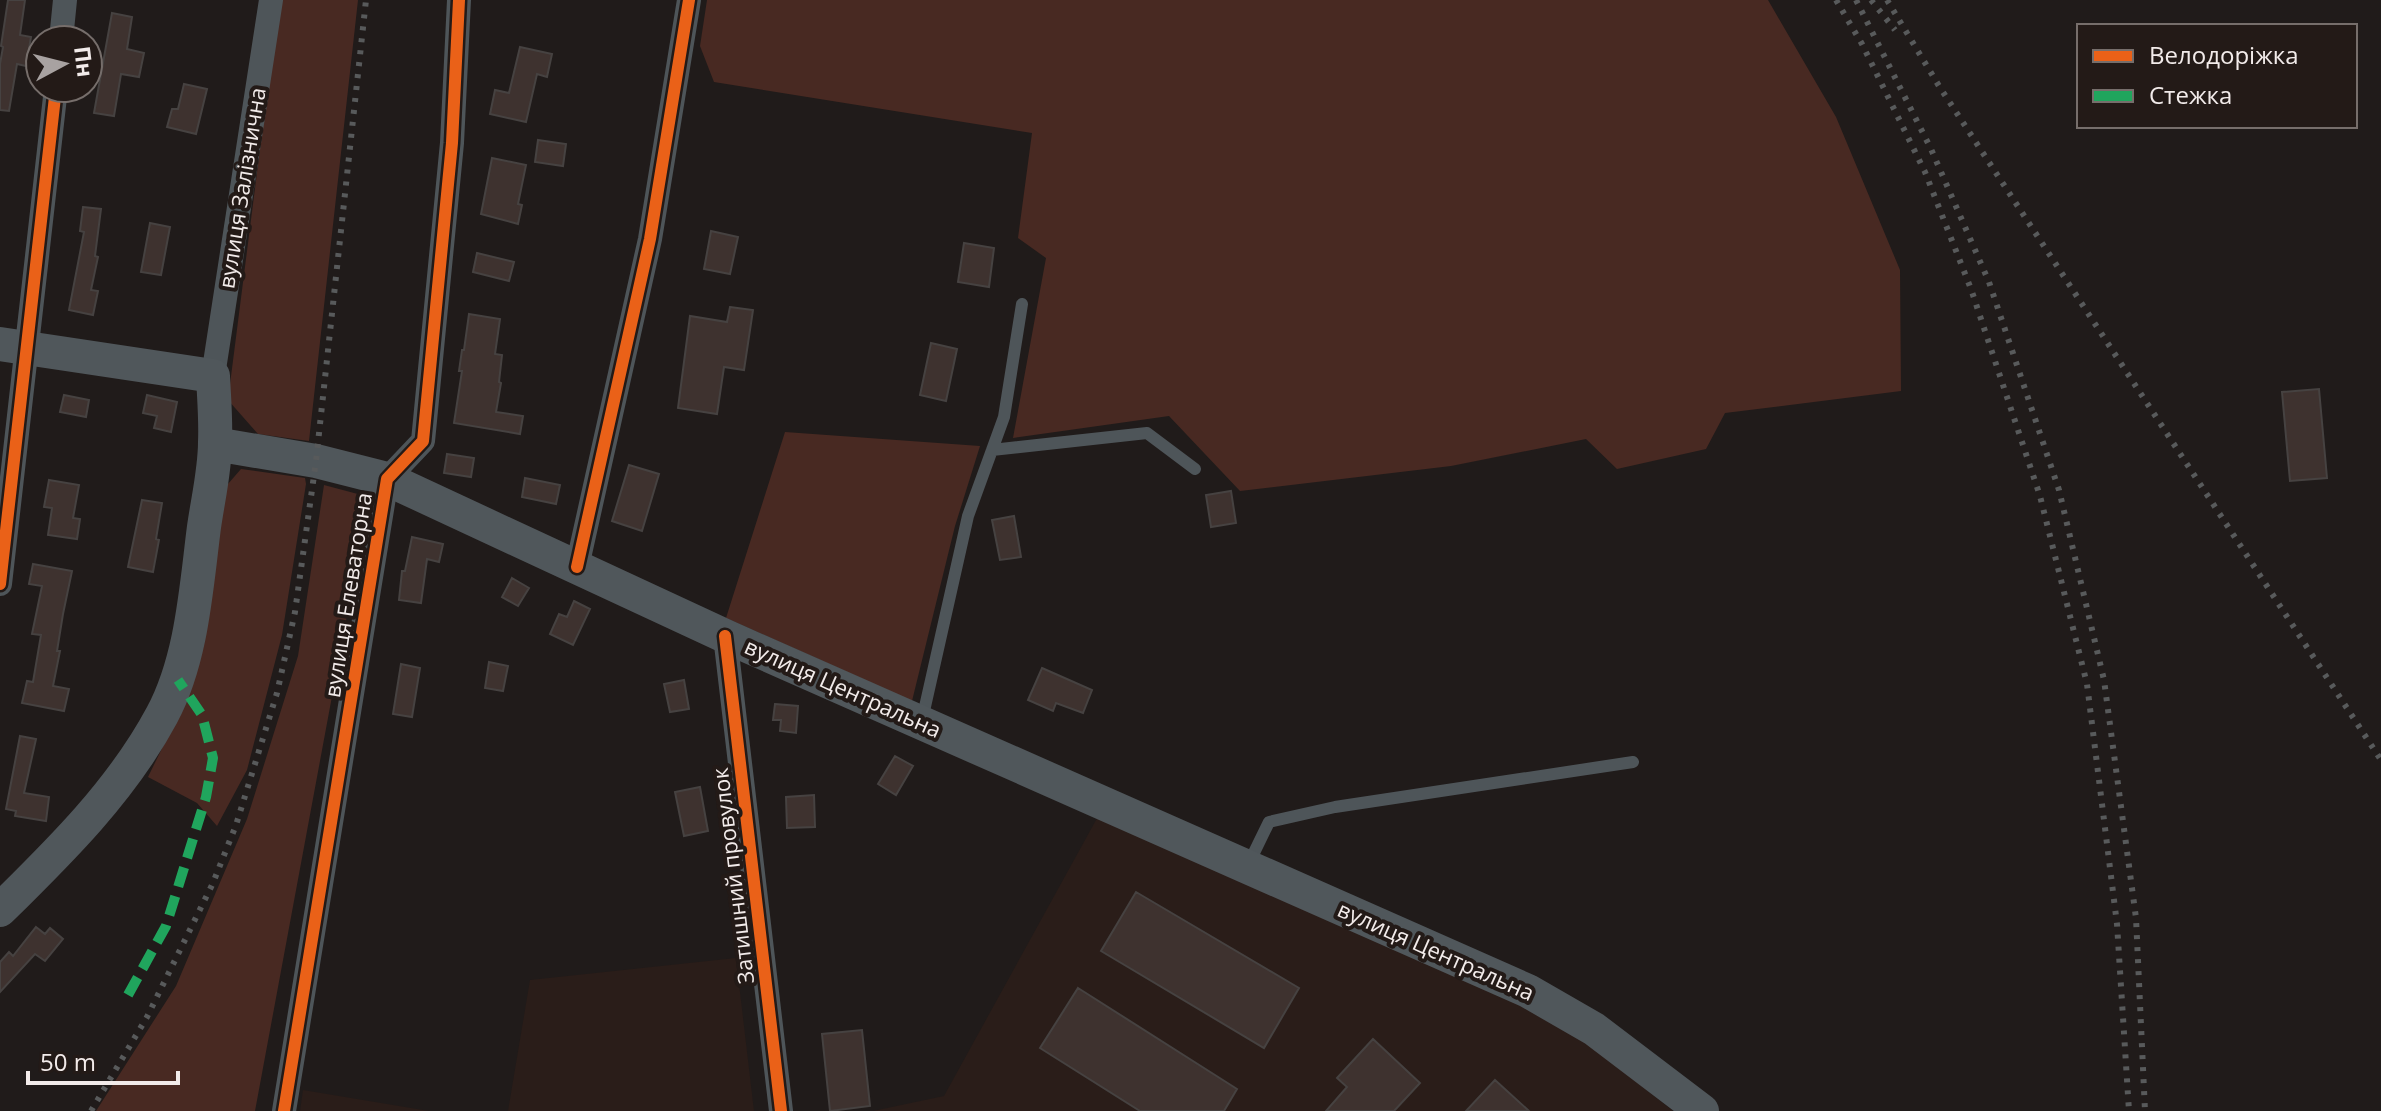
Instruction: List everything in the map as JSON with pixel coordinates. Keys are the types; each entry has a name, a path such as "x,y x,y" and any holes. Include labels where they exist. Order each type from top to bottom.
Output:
{"main road":[{"path":"0,910 71,840 108,795 163,713 178,680 193,609 215,444 213,376 13,346"},
{"name":"вулиця Центральна","path":"215,444 316,461 387,479 725,636 1528,991 1594,1029 1702,1111"}],"street":[{"path":"63,24 65,0"},
{"name":"вулиця Залізнична","path":"213,376 271,0"},
{"name":"вулиця Елеваторна","path":"284,1111 387,479 423,441 452,143 459,0"},
{"path":"577,567 650,239 689,0"},
{"path":"0,584 13,346 53,104"},
{"name":"Затишний провулок","path":"725,636 781,1111"}],"lane":[{"path":"921,722 968,516 1004,417 1022,304"},
{"path":"992,450 1147,433 1195,469"},
{"path":"1247,866 1269,822 1335,807 1633,762"}],"shaded area":[{"path":"279,0 358,0 309,441 258,434 228,400"},
{"path":"707,0 1768,0 1836,117 1900,270 1901,391 1725,413 1706,449 1617,469 1586,439 1451,466 1240,491 1169,416 1013,438 1046,258 1018,238 1032,133 714,82 700,46"},
{"path":"785,432 980,446 955,526 912,701 726,618"},
{"path":"241,469 305,478 306,484 282,635 247,770 217,826 197,803 148,777 171,730 221,492"},
{"path":"324,485 369,497 255,1111 96,1111 176,986 247,819 298,656"},
{"path":"1101,811 1569,1028 1673,1111 873,1111 944,1096"},
{"path":"736,958 754,1111 508,1111 530,980"},
{"path":"303,1090 429,1111 300,1111"}],"building":[{"path":"8,0 25,0 20,35 24,36 24,66 17,64 9,111 0,110 1,46"},
{"path":"112,13 132,17 127,49 144,53 139,77 121,74 114,116 94,113 96,104 104,104 104,57"},
{"path":"520,47 552,54 547,77 537,74 526,122 490,114 495,90 509,93"},
{"path":"184,84 207,89 196,134 167,127 172,109 178,109"},
{"path":"538,140 566,144 563,166 535,162"},
{"path":"492,158 526,165 518,204 522,205 518,224 481,214"},
{"path":"83,207 101,209 95,256 98,257 91,290 98,291 93,315 69,310 84,232 80,231"},
{"path":"150,223 170,227 161,275 141,272"},
{"path":"711,231 738,237 730,274 704,269"},
{"path":"964,243 994,248 989,287 958,282"},
{"path":"477,253 514,262 509,281 473,272"},
{"path":"730,307 753,310 744,370 724,367 717,414 678,408 690,316 727,322"},
{"path":"469,314 500,319 495,354 502,355 501,383 496,412 523,416 520,434 454,423"},
{"path":"931,343 957,349 946,401 920,395"},
{"path":"2319,389 2327,478 2290,481 2282,392"},
{"path":"64,395 89,400 86,417 60,412"},
{"path":"147,395 177,402 171,432 154,428 157,416 143,413"},
{"path":"447,454 474,458 471,477 444,473"},
{"path":"629,465 659,474 642,531 612,521"},
{"path":"525,478 560,485 556,504 522,497"},
{"path":"49,480 79,485 73,518 80,519 77,539 48,535 52,508 44,507"},
{"path":"1231,491 1236,523 1211,527 1206,495"},
{"path":"142,500 162,503 153,572 128,567"},
{"path":"1014,516 1021,557 1000,560 992,520"},
{"path":"412,537 443,544 439,562 427,559 421,603 399,600 402,571 405,571"},
{"path":"33,564 72,571 53,686 69,689 64,711 22,703 27,681 33,682 41,635 32,634 42,586 29,584"},
{"path":"512,578 529,588 518,606 502,597"},
{"path":"574,601 590,609 573,645 550,634 559,614 567,617"},
{"path":"489,662 508,666 503,691 485,688"},
{"path":"401,664 420,668 412,717 393,714"},
{"path":"1042,668 1092,690 1083,713 1056,703 1053,711 1028,700"},
{"path":"684,680 689,709 670,712 664,684"},
{"path":"775,704 798,706 796,733 780,731 781,720 773,720"},
{"path":"20,736 36,739 24,793 49,797 46,821 15,816 16,811 6,809"},
{"path":"895,756 913,766 896,795 878,784"},
{"path":"700,787 708,831 684,836 675,792"},
{"path":"814,795 815,827 787,828 786,797"},
{"path":"1136,892 1299,988 1264,1048 1101,951"},
{"path":"36,927 45,934 50,928 63,939 45,961 35,954 0,992 0,962 9,952 13,956"},
{"path":"1078,988 1237,1089 1224,1111 1140,1111 1040,1048"},
{"path":"862,1030 870,1106 830,1111 822,1034"},
{"path":"1373,1039 1420,1083 1394,1111 1326,1111 1347,1087 1337,1078"},
{"path":"1495,1080 1529,1111 1466,1111"}],"railway":[{"path":"91,1111 147,1017 213,883 236,825 277,693 295,612 316,461 366,0"},
{"path":"1836,0 1862,44 1925,172 1971,289 2040,496 2087,684 2117,924 2129,1111"},
{"path":"1856,0 1931,149 1989,282 2059,490 2104,680 2136,918 2145,1111"},
{"path":"1871,0 1895,30"},
{"path":"1887,0 1939,86 2381,760"}],"marked path":[{"path":"128,995 166,926 206,797 213,758 202,715 178,680"}],"cycle path":[{"path":"284,1111 387,479 423,441 452,143 459,0"},
{"path":"577,567 650,239 689,0"},
{"path":"0,584 54,104"},
{"path":"725,636 781,1111"}]}
